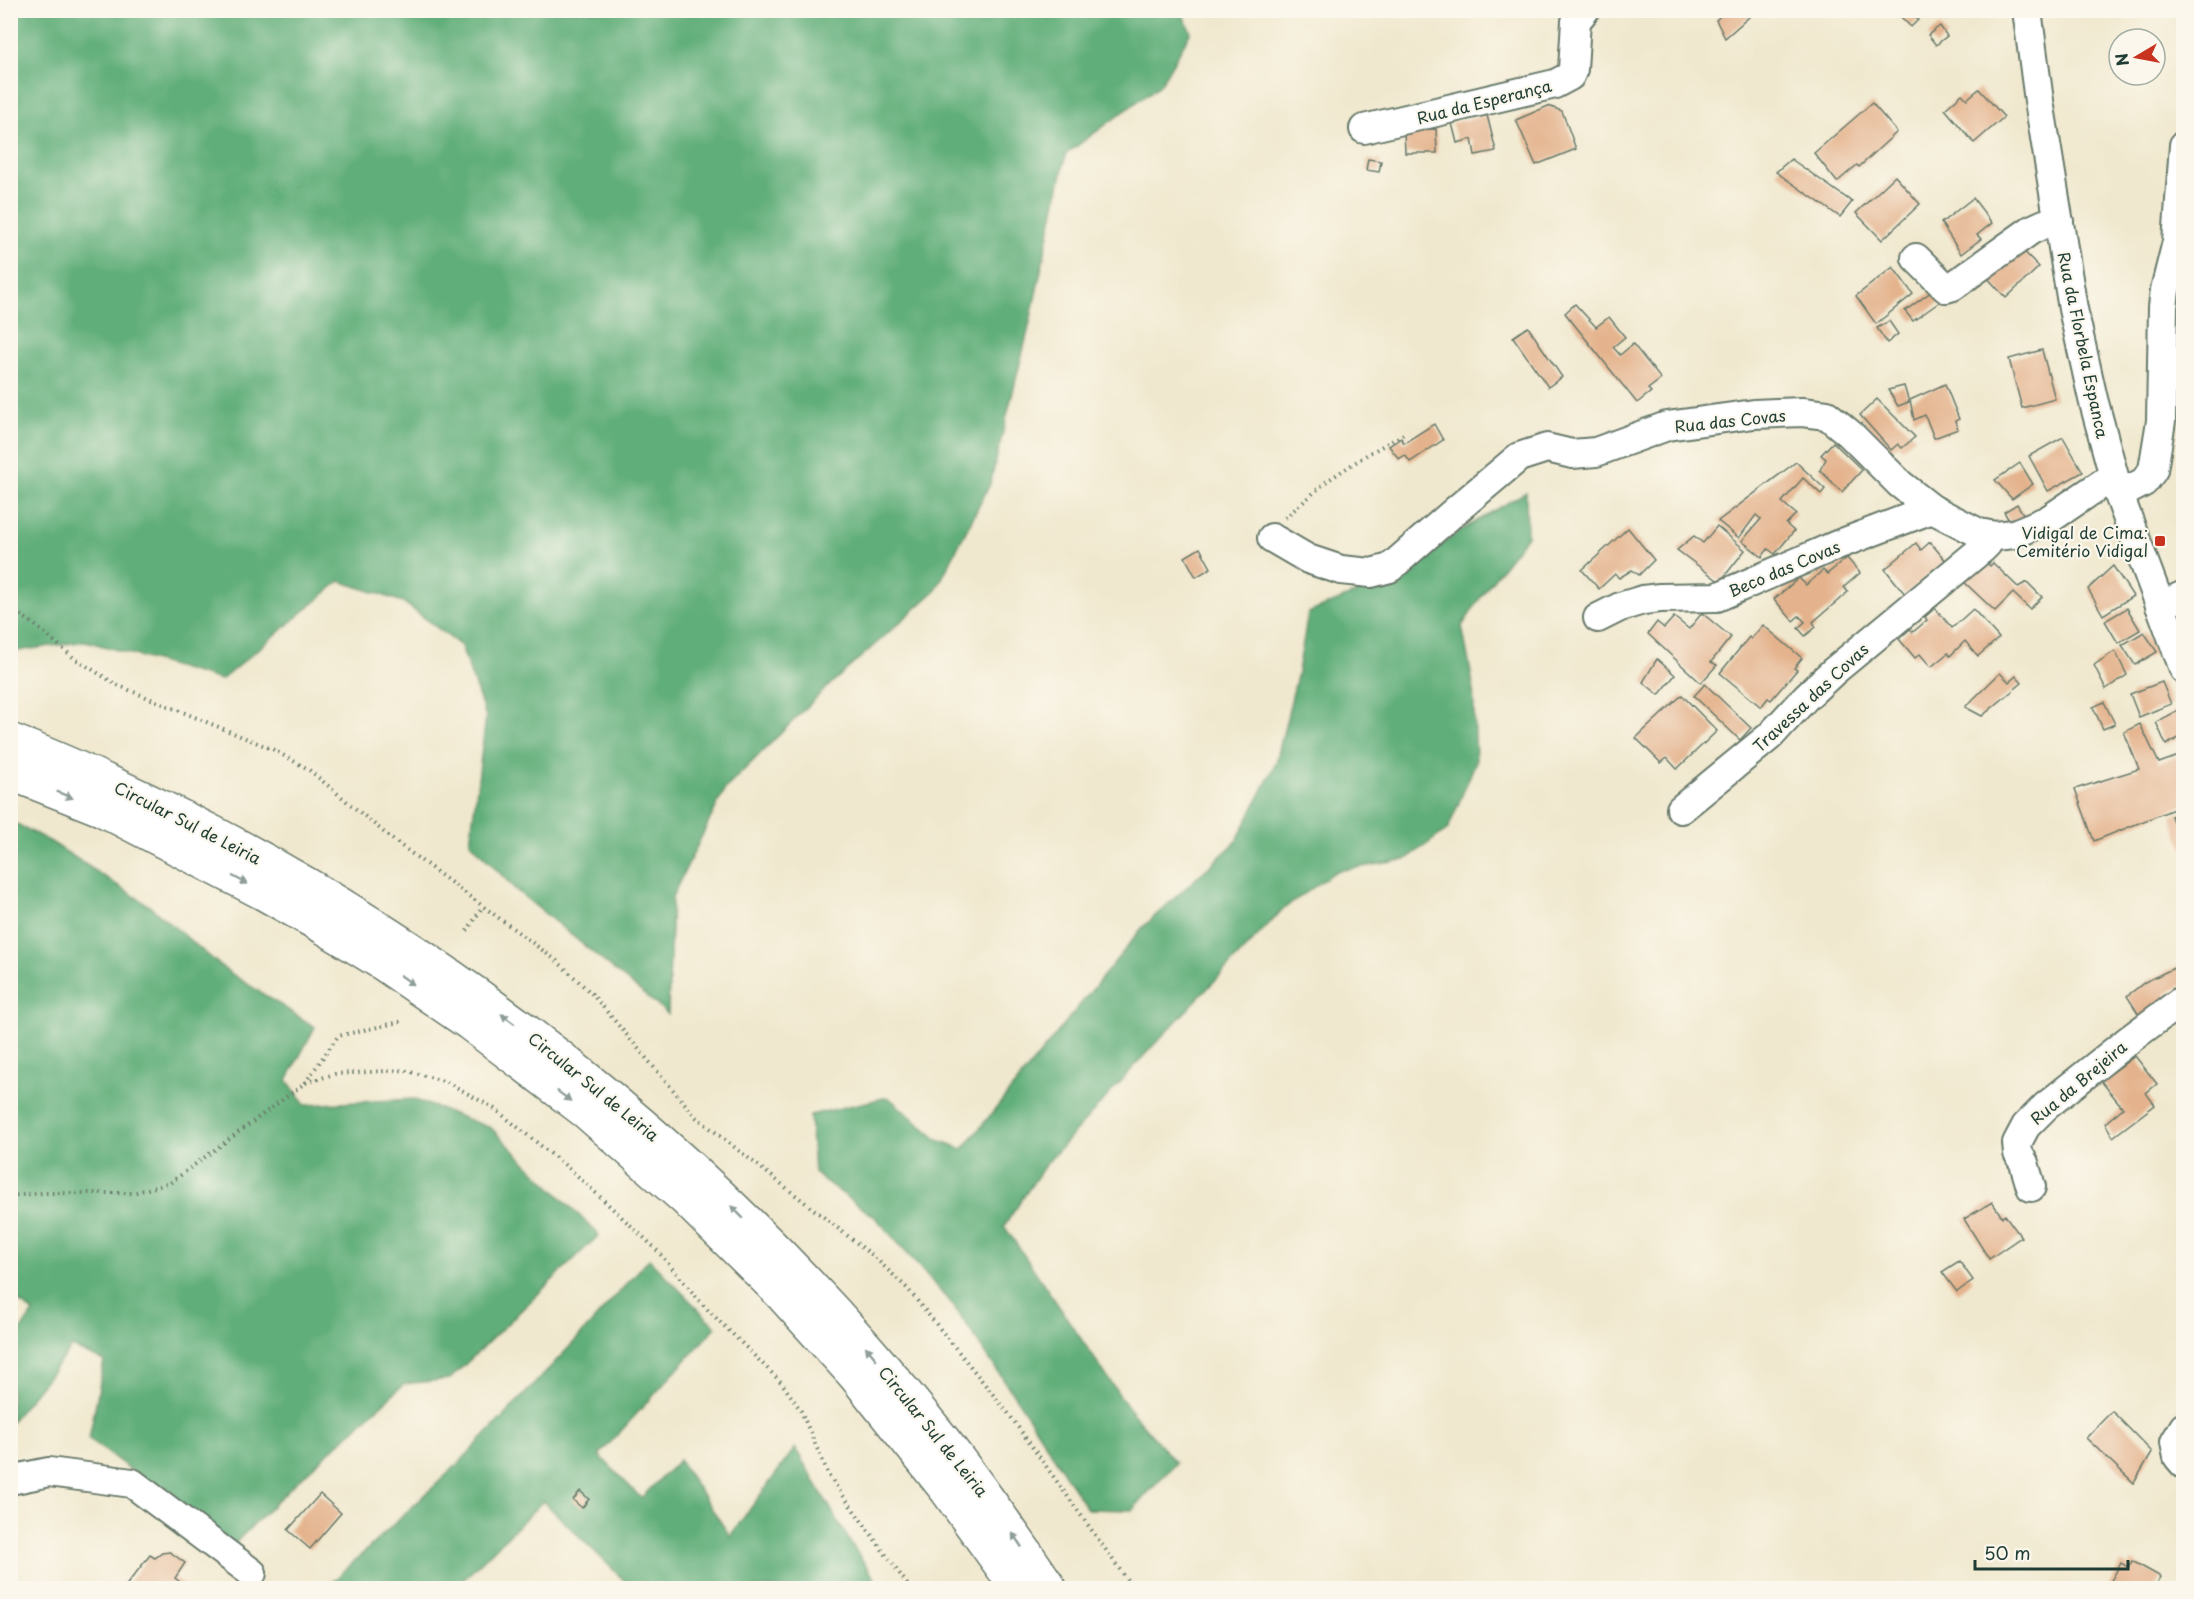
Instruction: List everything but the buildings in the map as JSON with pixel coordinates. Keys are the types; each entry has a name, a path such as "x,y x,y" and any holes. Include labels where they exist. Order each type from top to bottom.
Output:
{"highway":[{"name":"Circular Sul de Leiria","path":"10,740 49,755 157,804 262,858 371,922 450,975 592,1080 717,1192 864,1345 987,1496 1050,1588"},
{"name":"Circular Sul de Leiria","path":"10,773 103,810 261,891 323,927 383,964 460,1017 587,1113 685,1199 778,1292 855,1376 947,1491 1017,1588"}],"street":[{"name":"Rua da Esperança","path":"1364,129 1562,82 1570,76 1574,69 1576,21 1585,10"},
{"name":"Rua da Florbela Espanca","path":"2027,10 2039,101 2075,320 2093,399 2116,486 2172,601 2184,669"},
{"name":"Rua das Covas","path":"1272,538 1308,559 1341,570 1371,573 1390,568 1398,562 1519,457 1547,448 1572,454 1596,452 1667,426 1754,414 1802,412 1827,415 1850,434 1900,484 1932,509 1987,535 2014,534 2031,528 2116,486 2144,482 2153,470 2161,421 2163,307 2177,242 2184,145"},
{"path":"1916,258 1946,288 1953,286 2031,230 2044,224 2059,222"},
{"name":"Beco das Covas","path":"1598,618 1620,607 1642,600 1717,597 1837,545 1932,509"},
{"name":"Travessa das Covas","path":"1681,809 1770,736 1834,671 1982,549 1987,544 1987,535"},
{"name":"Rua da Brejeira","path":"2031,1187 2024,1163 2018,1153 2017,1143 2026,1126 2046,1106 2184,999"},
{"path":"2184,1427 2175,1442 2178,1457 2184,1464"},
{"path":"10,1480 49,1472 132,1483 252,1573"}],"path":[{"path":"1272,538 1281,522 1327,481 1404,434"},
{"path":"10,609 30,621 74,658 117,685 272,749 308,769 392,839 557,961 592,994 696,1117 872,1255 907,1288 1008,1413 1133,1588"},
{"path":"467,931 483,906"},
{"path":"10,1196 42,1193 133,1193 170,1183 305,1083 338,1036 404,1021"},
{"path":"305,1083 335,1074 405,1070 447,1082 495,1109 571,1170 655,1248 704,1306 781,1382 800,1409 829,1476 910,1588"}],"green space":[{"path":"11,10 1181,11 1191,32 1160,85 1066,154 1028,331 990,484 936,590 823,691 725,789 672,897 668,1014 516,890 470,842 486,717 461,646 403,602 340,581 221,680 86,641 11,652"},
{"path":"1526,492 1527,536 1486,589 1462,626 1473,684 1476,761 1448,829 1405,860 1336,871 1282,910 1150,1049 1045,1165 1004,1226 1129,1409 1176,1463 1132,1510 1087,1509 955,1308 876,1218 814,1173 810,1115 888,1097 938,1140 963,1149 1143,927 1236,842 1276,763 1298,672 1308,613 1395,577 1468,526"},
{"path":"11,821 51,842 148,905 227,971 315,1027 287,1080 305,1105 413,1099 491,1128 599,1235 450,1379 404,1384 292,1486 233,1545 89,1439 104,1361 72,1347 11,1422 11,1345 33,1312 11,1296"},
{"path":"649,1259 716,1327 599,1455 641,1498 679,1460 730,1536 795,1448 852,1545 881,1588 632,1588 543,1501 455,1588 326,1588 459,1463 577,1339"}],"place":[{"name":"Vidigal de Cima: Cemitério Vidigal","path":"2160,541"}]}
